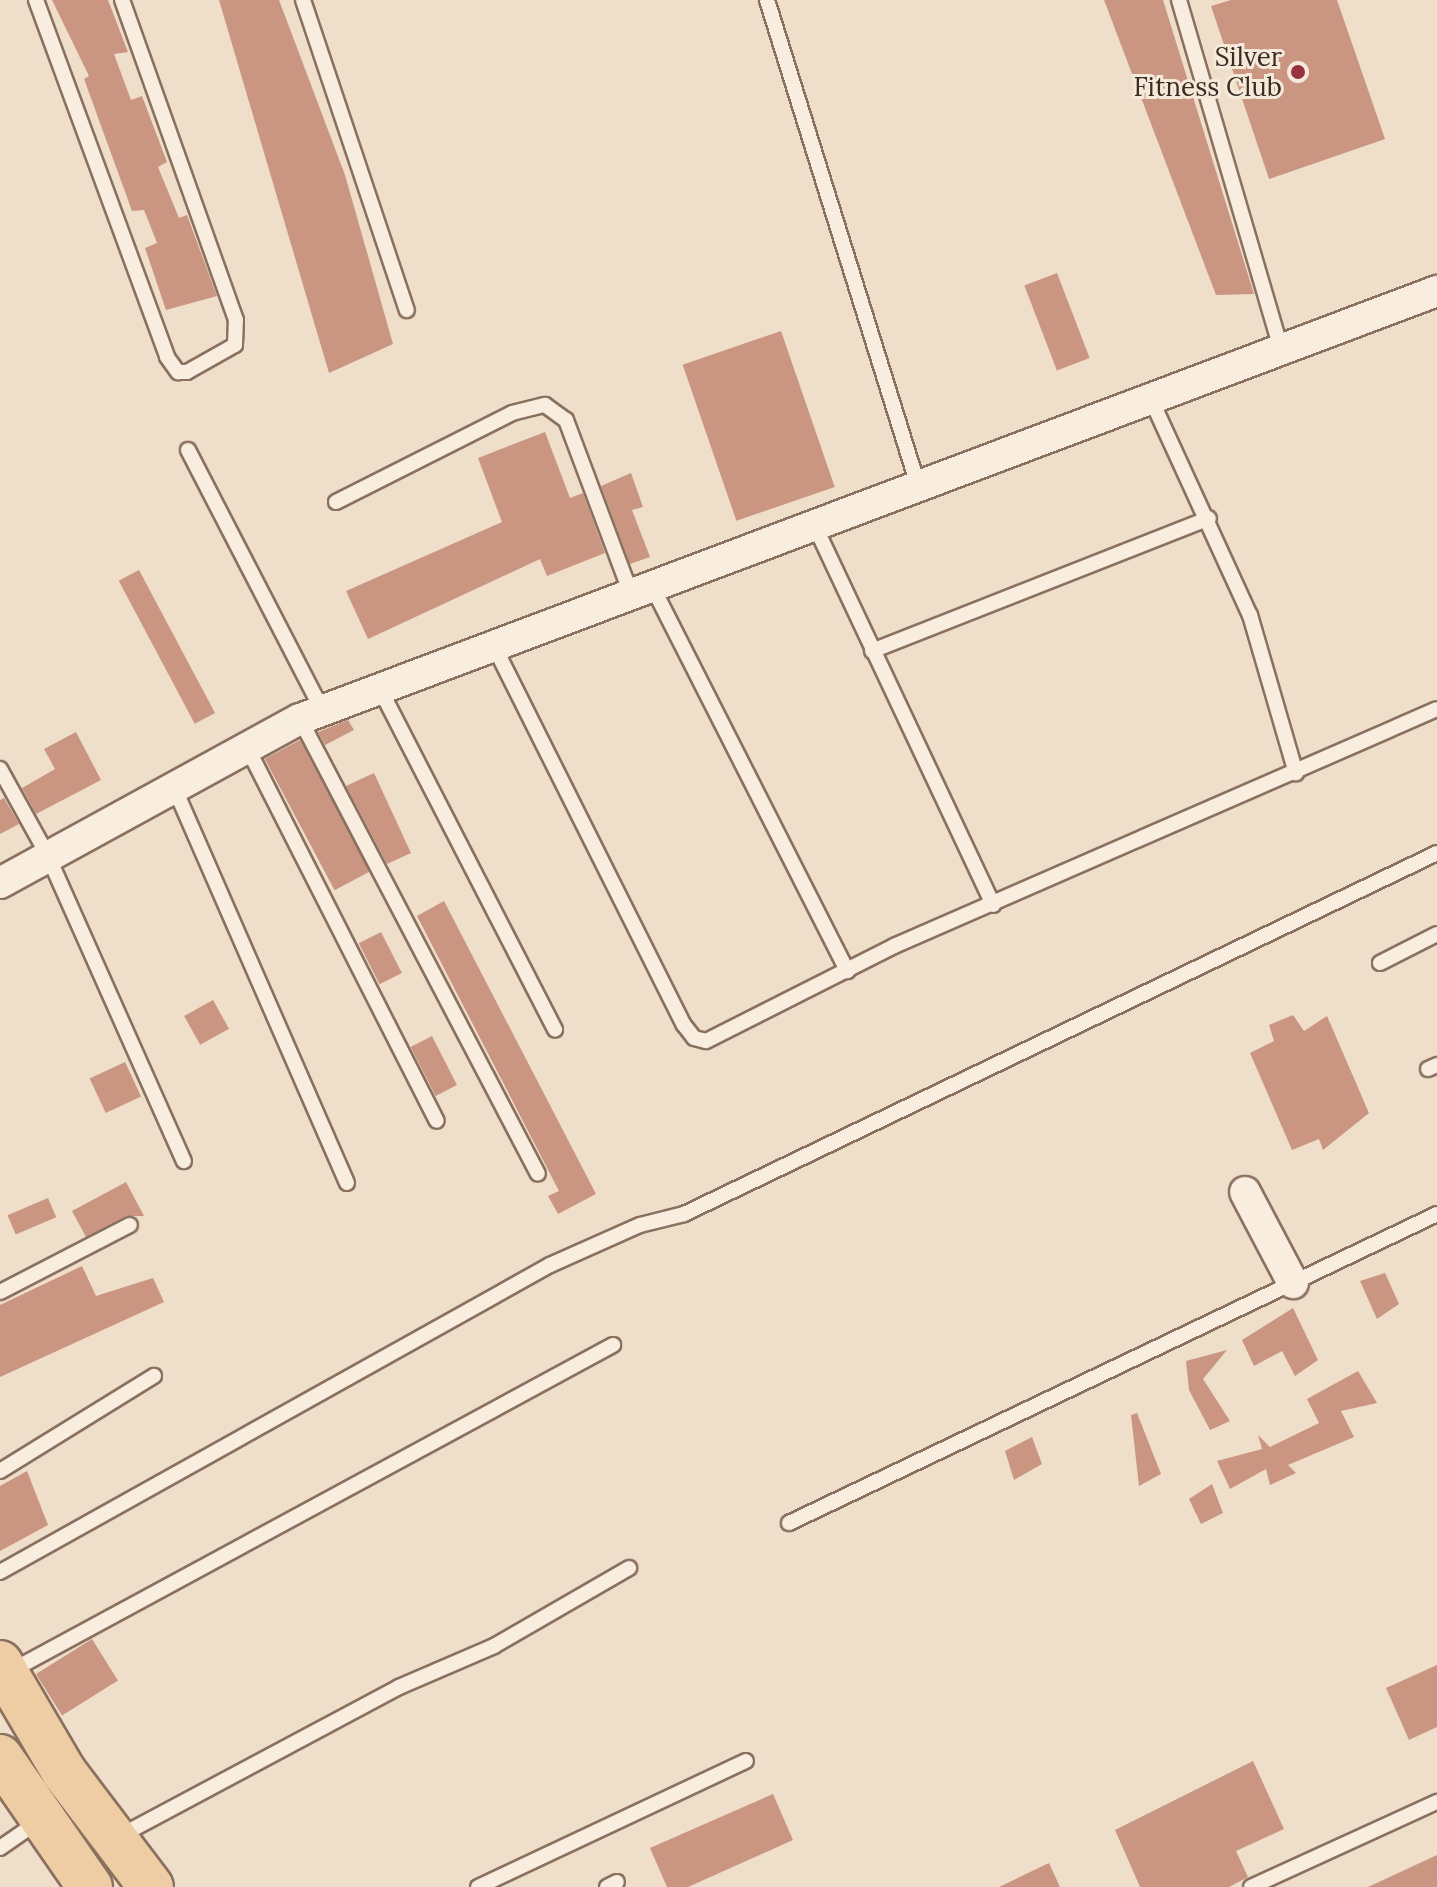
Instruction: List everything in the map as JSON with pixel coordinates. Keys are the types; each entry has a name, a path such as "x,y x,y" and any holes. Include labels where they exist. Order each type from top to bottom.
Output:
{"main road":[{"path":"3,1668 114,1839 151,1887"},
{"path":"0,1757 78,1883"}],"street":[{"path":"0,883 173,785 312,715 1280,346 1437,291"},
{"path":"1245,1192 1293,1283"}],"lane":[{"path":"36,0 167,357 178,372 187,372 235,345 236,320 122,0"},
{"path":"303,0 407,310"},
{"path":"767,0 918,485"},
{"path":"1179,0 1280,346"},
{"path":"1150,396 1209,518 1250,615 1296,773"},
{"path":"336,502 512,413 545,405 566,420 641,590 847,971"},
{"path":"188,450 312,715 538,1174"},
{"path":"872,651 1209,518"},
{"path":"814,524 993,905"},
{"path":"494,646 694,1038 723,1035 847,971 1437,709"},
{"path":"380,689 555,1030"},
{"path":"246,746 437,1121"},
{"path":"0,769 48,856 184,1161"},
{"path":"173,785 347,1183"},
{"path":"0,1572 550,1265 640,1225 684,1214 1437,853"},
{"path":"1380,963 1437,934"},
{"path":"789,1523 1437,1214"},
{"path":"0,1292 130,1225"},
{"path":"3,1668 613,1345"},
{"path":"0,1471 154,1376"},
{"path":"114,1839 399,1687 494,1646 629,1568"},
{"path":"478,1887 746,1761"},
{"path":"1251,1887 1437,1802"},
{"path":"0,1848 41,1820"}],"building":[{"path":"52,0 108,0 128,52 114,54 131,100 142,96 167,162 158,167 179,218 187,215 217,296 166,310 145,248 157,243 144,210 132,211 84,79 89,76"},
{"path":"219,0 279,0 345,175 393,344 329,373"},
{"path":"1104,0 1163,0 1254,294 1216,295"},
{"name":"Silver Fitness Club","path":"1231,0 1337,0 1385,139 1269,179 1211,6"},
{"path":"1057,273 1090,358 1057,370 1024,286"},
{"path":"781,331 835,487 736,521 683,365"},
{"path":"545,432 570,498 583,493 605,553 547,576 540,559 368,639 346,591 502,522 478,458"},
{"path":"631,473 643,507 632,510 650,557 630,564 601,486"},
{"path":"139,570 215,713 195,724 119,581"},
{"path":"348,720 354,730 325,745 318,732"},
{"path":"76,732 101,780 36,814 22,788 55,769 44,749"},
{"path":"300,740 370,872 335,890 265,759"},
{"path":"374,773 411,853 387,864 346,786"},
{"path":"4,798 19,824 0,834 0,800"},
{"path":"444,901 596,1194 558,1214 548,1196 559,1191 417,916"},
{"path":"381,932 402,973 380,984 359,943"},
{"path":"213,1000 229,1029 200,1045 184,1016"},
{"path":"1293,1015 1304,1031 1327,1016 1369,1113 1323,1150 1319,1139 1292,1150 1250,1053 1274,1041 1269,1025"},
{"path":"432,1036 457,1085 436,1096 411,1047"},
{"path":"125,1062 141,1096 106,1113 90,1078"},
{"path":"126,1182 144,1216 126,1216 86,1237 72,1211"},
{"path":"48,1198 56,1217 16,1235 7,1215"},
{"path":"82,1266 96,1296 153,1278 164,1302 0,1377 0,1305"},
{"path":"1385,1273 1399,1304 1377,1319 1360,1281"},
{"path":"1293,1308 1318,1360 1295,1376 1282,1351 1254,1366 1242,1340"},
{"path":"1227,1350 1203,1379 1230,1421 1210,1430 1189,1390 1186,1361"},
{"path":"1358,1371 1377,1403 1341,1411 1354,1437 1288,1465 1296,1473 1270,1485 1266,1469 1230,1489 1217,1461 1262,1449 1258,1435 1270,1447 1319,1423 1307,1399"},
{"path":"1137,1413 1161,1474 1139,1486 1131,1415"},
{"path":"1032,1437 1042,1464 1014,1480 1005,1451"},
{"path":"27,1471 48,1525 0,1551 0,1486"},
{"path":"1212,1484 1223,1513 1201,1524 1189,1499"},
{"path":"92,1639 118,1681 62,1716 36,1674"},
{"path":"1437,1665 1437,1727 1409,1740 1386,1688"},
{"path":"1253,1761 1284,1829 1236,1851 1248,1877 1229,1887 1140,1887 1115,1830"},
{"path":"773,1794 793,1840 688,1887 667,1887 650,1848"},
{"path":"1437,1855 1437,1887 1368,1887"},
{"path":"1049,1863 1060,1887 999,1887"}],"place":[{"name":"Silver Fitness Club","path":"1298,72"}]}
